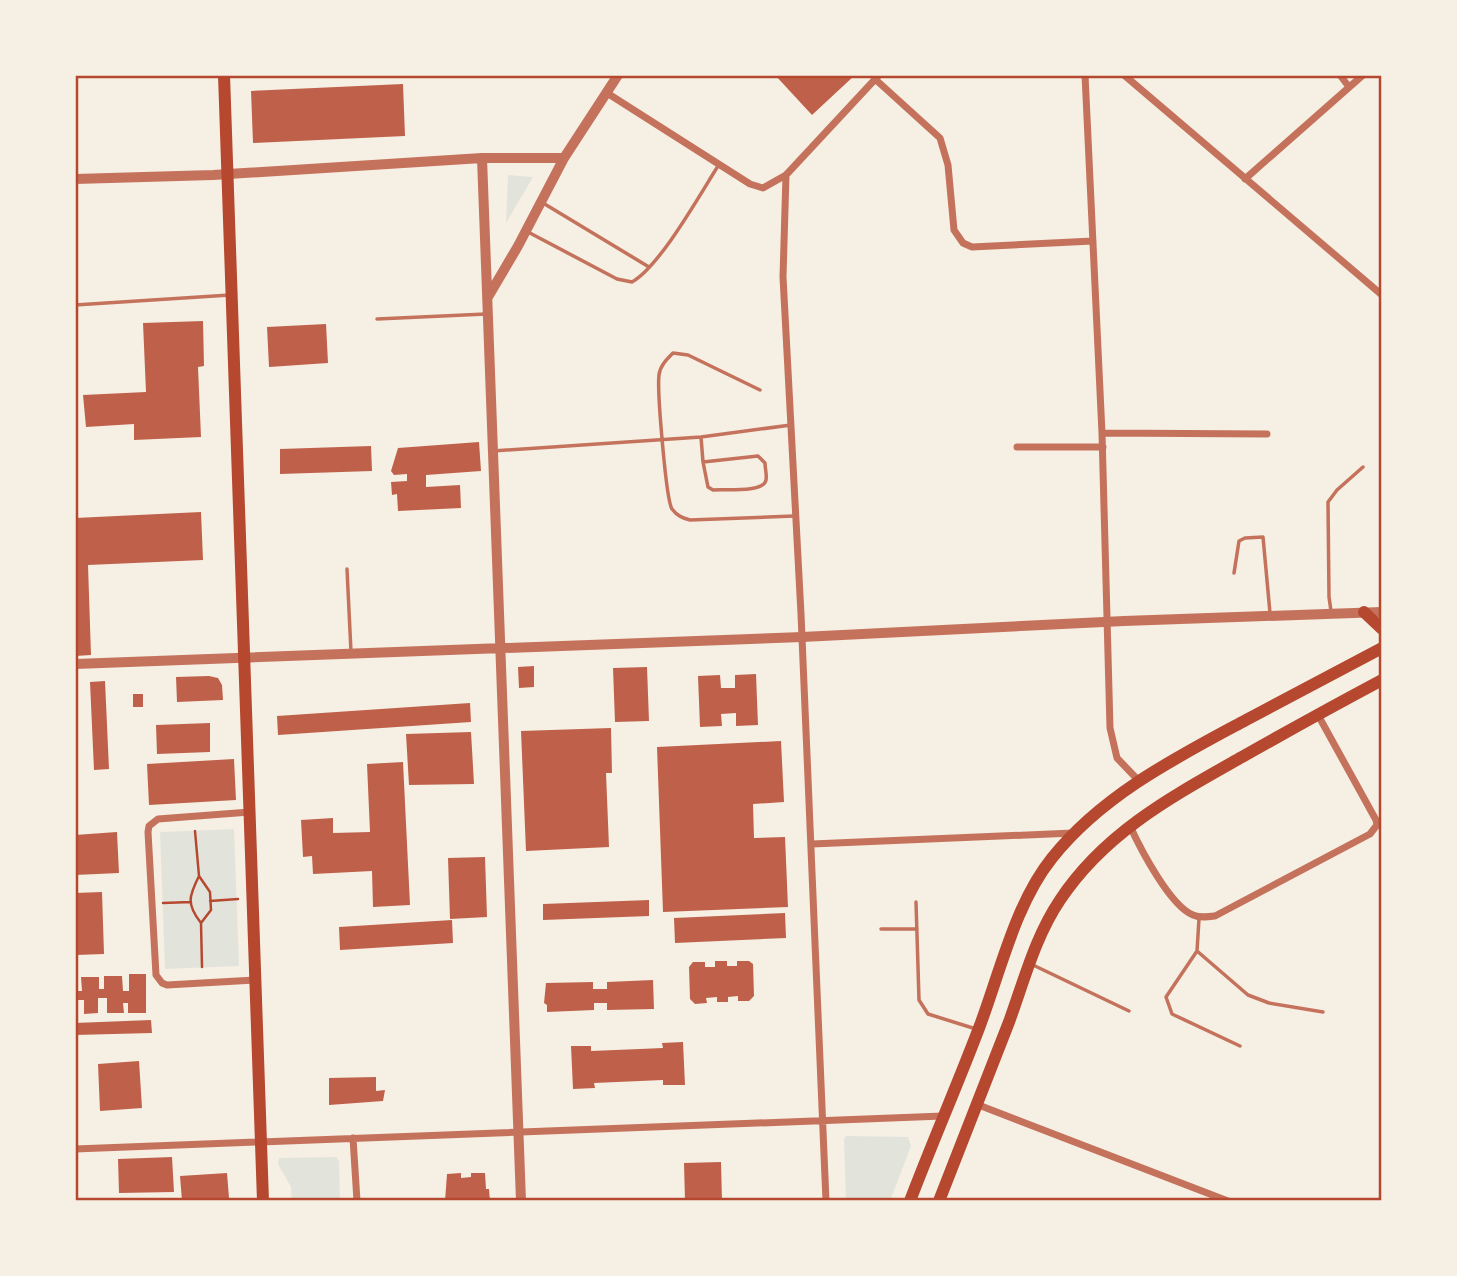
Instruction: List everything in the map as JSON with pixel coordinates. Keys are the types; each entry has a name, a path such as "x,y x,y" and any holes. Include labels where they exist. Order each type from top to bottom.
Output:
{"main road":[{"path":"224,75 262,1201"},
{"path":"1364,612 1382,629"},
{"path":"910,1201 978,1030 1021,912 1051,859 1094,815 1139,781 1187,752 1382,648"},
{"path":"940,1201 1009,1021 1028,962 1060,898 1095,856 1129,825 1182,790 1382,680"}],"street":[{"path":"487,297 526,231 564,158 618,75"},
{"path":"1085,75 1103,447 1108,705 1114,751 1123,766 1139,781"},
{"path":"1124,75 1382,295"},
{"path":"1340,75 1349,88"},
{"path":"1245,179 1363,75"},
{"path":"607,93 757,187 768,186 786,175 877,77 940,138 948,166 954,230 963,243 972,247 1093,241"},
{"path":"482,158 520,1201"},
{"path":"75,179 227,174 482,158 564,158"},
{"path":"786,175 783,277 812,844 826,1201"},
{"path":"1102,433 1267,434"},
{"path":"1017,447 1103,447"},
{"path":"75,664 1382,612"},
{"path":"1129,825 1166,889 1185,910 1200,916 1215,916 1375,830 1376,820 1318,715"},
{"path":"250,812 158,819 152,822 148,832 156,975 162,983 255,980"},
{"path":"812,844 1074,833"},
{"path":"976,1104 1228,1201"},
{"path":"75,1149 943,1116"},
{"path":"354,1138 357,1201"}],"lane":[{"path":"526,231 617,279 632,282 643,276 670,240 720,163"},
{"path":"542,202 649,267"},
{"path":"75,305 232,295"},
{"path":"377,319 488,313"},
{"path":"760,390 688,355 673,353 663,362 659,374 662,439 671,508 680,517 690,520 796,516"},
{"path":"492,451 701,437 791,425"},
{"path":"701,437 703,462 706,480 713,490 755,489 763,486 766,481 765,463 758,456 703,462"},
{"path":"1331,613 1327,506 1337,490 1363,467"},
{"path":"1234,573 1239,541 1263,537 1270,615"},
{"path":"347,569 351,654"},
{"path":"916,902 919,1000 923,1009 928,1014 978,1030"},
{"path":"1200,916 1196,951 1166,996 1167,1005 1172,1014 1240,1046"},
{"path":"881,929 917,929"},
{"path":"1196,951 1248,995 1269,1003 1323,1012"},
{"path":"1028,962 1129,1011"}],"path":[{"path":"195,831 199,876 210,892 211,910 201,923"},
{"path":"199,876 190,894 192,912 201,923 202,967"},
{"path":"210,901 253,897"},
{"path":"152,904 191,902"}],"shaded area":[{"path":"508,175 533,177 506,223"},
{"path":"234,829 239,966 165,969 160,832"},
{"path":"846,1136 908,1137 911,1146 890,1201 846,1201"},
{"path":"336,1157 339,1161 340,1201 292,1201 291,1187 278,1164 279,1158"}],"building":[{"path":"775,75 855,75 812,115"},
{"path":"403,84 405,136 253,143 251,91"},
{"path":"203,321 204,366 198,367 201,437 134,440 134,424 86,427 83,395 146,392 143,323"},
{"path":"326,324 328,363 269,367 267,327"},
{"path":"479,442 481,471 426,475 426,487 460,485 461,508 398,511 397,494 392,495 391,482 407,481 407,474 394,475 391,471 398,448"},
{"path":"371,446 372,471 280,474 280,449"},
{"path":"201,512 203,560 88,565 91,655 75,656 75,518"},
{"path":"534,666 534,687 519,688 518,667"},
{"path":"647,667 649,721 615,722 613,668"},
{"path":"756,674 758,725 736,726 736,713 721,714 722,726 700,727 698,676 720,675 721,688 735,688 735,675"},
{"path":"176,677 218,678 222,685 223,700 177,702"},
{"path":"105,681 109,769 94,770 90,682"},
{"path":"133,694 143,694 143,707 133,707"},
{"path":"470,703 471,722 278,735 277,716"},
{"path":"210,723 210,752 157,754 156,725"},
{"path":"611,728 612,773 606,773 609,847 526,851 521,731"},
{"path":"471,732 474,784 409,785 406,734"},
{"path":"781,741 784,802 753,804 754,838 785,837 788,907 663,912 657,747"},
{"path":"234,759 236,800 149,805 147,764"},
{"path":"403,762 410,905 373,907 372,871 313,874 312,856 303,857 301,820 333,818 333,833 370,832 367,764"},
{"path":"117,832 119,873 75,875 75,835"},
{"path":"485,857 487,917 450,919 448,858"},
{"path":"102,892 104,954 76,955 75,893"},
{"path":"649,900 649,916 543,920 543,904"},
{"path":"785,913 786,938 675,943 674,918"},
{"path":"452,920 453,943 340,950 339,927"},
{"path":"715,961 727,961 727,966 737,966 737,961 749,961 753,964 754,996 749,1001 738,1001 738,996 728,997 728,1002 717,1002 717,997 706,998 707,1003 695,1004 690,999 689,967 693,962 705,962 705,967 715,967"},
{"path":"129,974 146,974 146,1013 128,1013 128,1003 123,1003 124,1013 107,1013 107,998 98,998 98,1013 84,1014 84,1000 75,1000 75,991 82,991 81,977 99,977 99,989 104,989 104,976 122,976 123,991 129,991"},
{"path":"653,980 654,1009 607,1010 607,1003 594,1003 594,1010 547,1012 547,1005 544,1003 546,983 593,982 593,989 607,989 607,982"},
{"path":"151,1020 152,1033 75,1035 75,1023"},
{"path":"683,1042 685,1085 663,1085 663,1080 594,1083 595,1088 573,1089 571,1046 591,1046 591,1051 663,1048 662,1043"},
{"path":"139,1061 142,1108 100,1111 98,1064"},
{"path":"376,1077 376,1091 385,1090 383,1101 329,1105 329,1078"},
{"path":"172,1157 174,1192 119,1193 118,1159"},
{"path":"721,1162 722,1201 685,1201 684,1163"},
{"path":"227,1173 229,1198 182,1201 180,1176"},
{"path":"461,1173 461,1178 471,1177 471,1173 485,1173 490,1201 445,1201 447,1174"}]}
